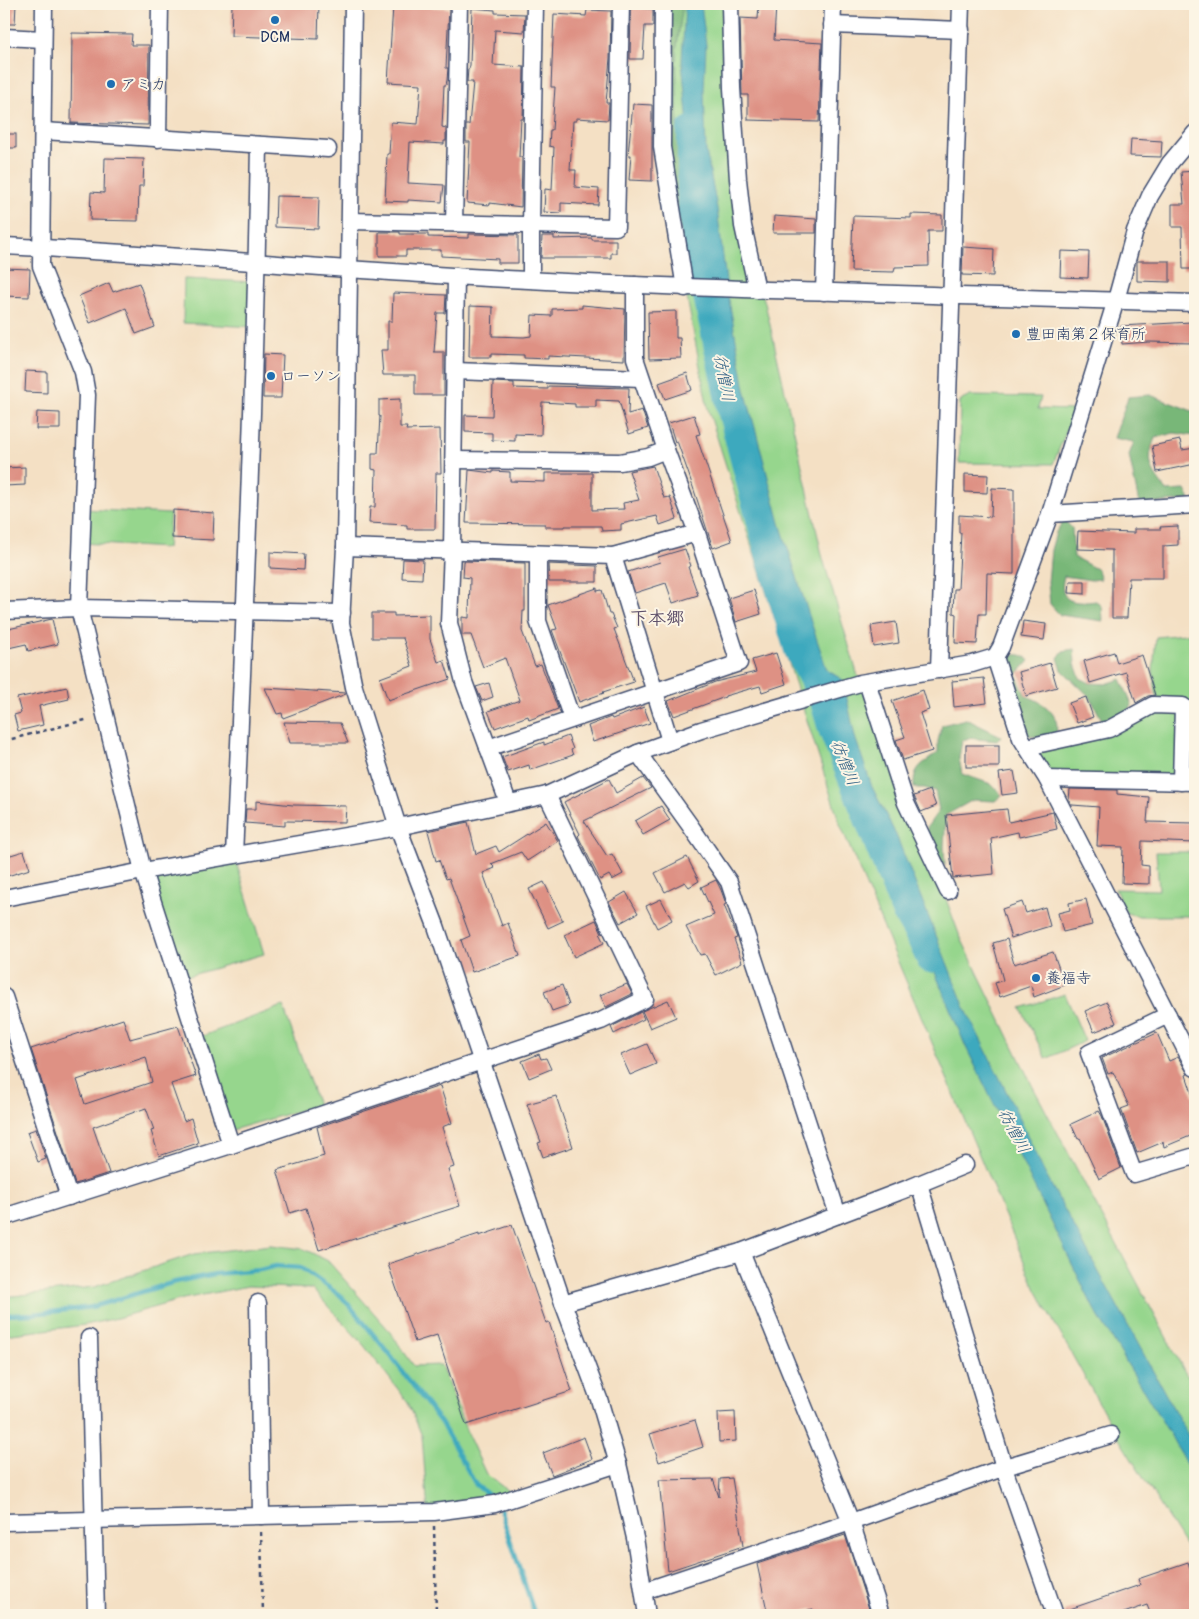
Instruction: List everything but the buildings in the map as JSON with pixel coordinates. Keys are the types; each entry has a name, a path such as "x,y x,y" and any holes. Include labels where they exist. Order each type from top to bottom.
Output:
{"street":[{"path":"44,4 41,266 83,372 87,395 79,608 144,871 231,1145"},
{"path":"158,140 160,4"},
{"path":"353,4 345,547 341,624 354,687 398,826 436,926 563,1303 599,1399 618,1464 635,1538 647,1615"},
{"path":"454,223 459,4"},
{"path":"531,279 535,4"},
{"path":"350,221 616,227 621,4"},
{"path":"663,4 662,147 687,288"},
{"path":"730,4 732,88 738,178 743,226 755,290"},
{"path":"824,292 833,4"},
{"path":"939,670 961,4"},
{"path":"832,25 961,30"},
{"path":"4,38 43,38"},
{"path":"43,131 158,140 328,149"},
{"path":"4,898 398,826 547,795 638,753 700,730 863,683 972,664 995,657 1001,647 1050,514 1116,300 1135,231 1150,196 1170,163 1195,133"},
{"path":"234,855 245,611 257,263 259,145"},
{"path":"4,246 41,247 350,270 687,288 952,294 1195,303"},
{"path":"456,276 454,460 449,624 464,682 508,802"},
{"path":"488,748 739,662 697,533 666,450 635,358 635,285"},
{"path":"455,371 641,378"},
{"path":"454,460 620,462 648,457 666,450"},
{"path":"1050,514 1195,505"},
{"path":"345,547 613,556 697,533"},
{"path":"538,554 538,621 572,719"},
{"path":"613,556 670,741"},
{"path":"4,611 79,608 342,613"},
{"path":"995,657 1021,738 1047,780 1195,1068"},
{"path":"863,683 906,804 948,891"},
{"path":"1027,747 1109,729 1153,705 1183,706 1188,782 1047,780"},
{"path":"638,753 729,882 838,1215"},
{"path":"4,1217 231,1145 481,1062 601,1021 645,999 547,795"},
{"path":"4,996 69,1197"},
{"path":"1168,1015 1089,1053 1134,1174 1195,1156"},
{"path":"563,1303 742,1252 965,1165"},
{"path":"919,1184 1005,1467 1055,1615"},
{"path":"742,1252 851,1522 881,1615"},
{"path":"258,1303 261,1516"},
{"path":"89,1338 96,1615"},
{"path":"644,1591 851,1522 1005,1467 1111,1435"},
{"path":"4,1522 434,1512 495,1504 618,1464"}],"path":[{"path":"4,741 106,715"},
{"path":"434,1512 436,1615"},
{"path":"261,1516 263,1615"}],"green space":[{"path":"663,4 733,4 743,226 765,303 823,559 860,683 930,856 959,934 1032,1085 1195,1391 1195,1561 1119,1439 1036,1290 840,824 708,409 684,282"},
{"path":"663,4 683,4 676,52 678,135 687,236 675,225 663,153"},
{"path":"184,279 256,282 255,327 183,323"},
{"path":"1150,395 1195,412 1195,436 1174,433 1155,438 1150,461 1157,478 1167,491 1185,490 1190,500 1139,504 1129,455 1134,442 1114,438 1128,397"},
{"path":"970,396 1041,397 1038,409 1075,410 1053,464 959,463 960,401"},
{"path":"83,509 170,514 167,548 81,543"},
{"path":"1064,520 1072,528 1074,557 1098,570 1101,579 1091,580 1064,576 1063,592 1066,597 1075,602 1096,601 1102,606 1103,621 1060,615 1050,604 1048,582 1051,550 1056,532"},
{"path":"1195,633 1195,727 1183,727 1181,782 1047,779 1031,746 1158,705 1153,671 1156,637"},
{"path":"1074,649 1075,664 1080,678 1090,683 1106,684 1121,679 1132,705 1129,711 1108,723 1102,720 1090,697 1062,670 1058,658 1063,651"},
{"path":"1012,655 1022,655 1029,661 1016,675 1026,696 1035,699 1052,712 1057,725 1055,741 1028,735 1007,662"},
{"path":"966,719 1001,736 997,741 968,738 962,741 959,758 962,774 991,784 1002,795 995,801 973,800 946,815 945,866 937,858 932,848 927,827 939,810 935,791 914,788 914,780 917,769 938,752 938,741 942,725"},
{"path":"1156,852 1195,852 1195,916 1138,916 1126,913 1115,889 1159,890"},
{"path":"234,855 264,954 178,979 143,871"},
{"path":"1065,994 1085,1041 1046,1059 1021,1008"},
{"path":"283,1006 318,1105 232,1130 197,1038"},
{"path":"271,1245 304,1249 328,1261 387,1328 414,1366 441,1365 468,1435 486,1474 516,1497 428,1512 422,1436 408,1402 362,1343 312,1289 248,1286 183,1299 85,1325 4,1335 4,1297 94,1287 194,1254"}],"water":[{"path":"685,4 701,4 706,45 704,89 706,151 717,208 727,289 745,390 780,523 827,670 843,680 855,737 872,787 896,835 965,1008 1043,1170 1195,1448 1195,1481 1171,1436 1094,1309 965,1045 927,953 901,900 846,764 821,695 802,659 765,541 723,374 701,266 682,61"}],"waterway":[{"name":"彷僧川","path":"691,130 691,209 699,258 732,414 770,557 798,650 824,702 832,729 905,911 930,959"},
{"path":"4,1315 33,1314 92,1307 175,1282 215,1274 260,1270 276,1266 301,1268 341,1296 355,1312 441,1423 476,1485 495,1500"},
{"path":"499,1506 535,1615"}],"place":[{"name":"DCM","path":"275,20"},
{"name":"アミカ","path":"111,84"},
{"name":"豊田南第２保育所","path":"1016,334"},
{"name":"ローソン","path":"271,376"},
{"name":"養福寺","path":"1036,978"}],"district":[{"name":"下本郷","path":"657,618"}]}
